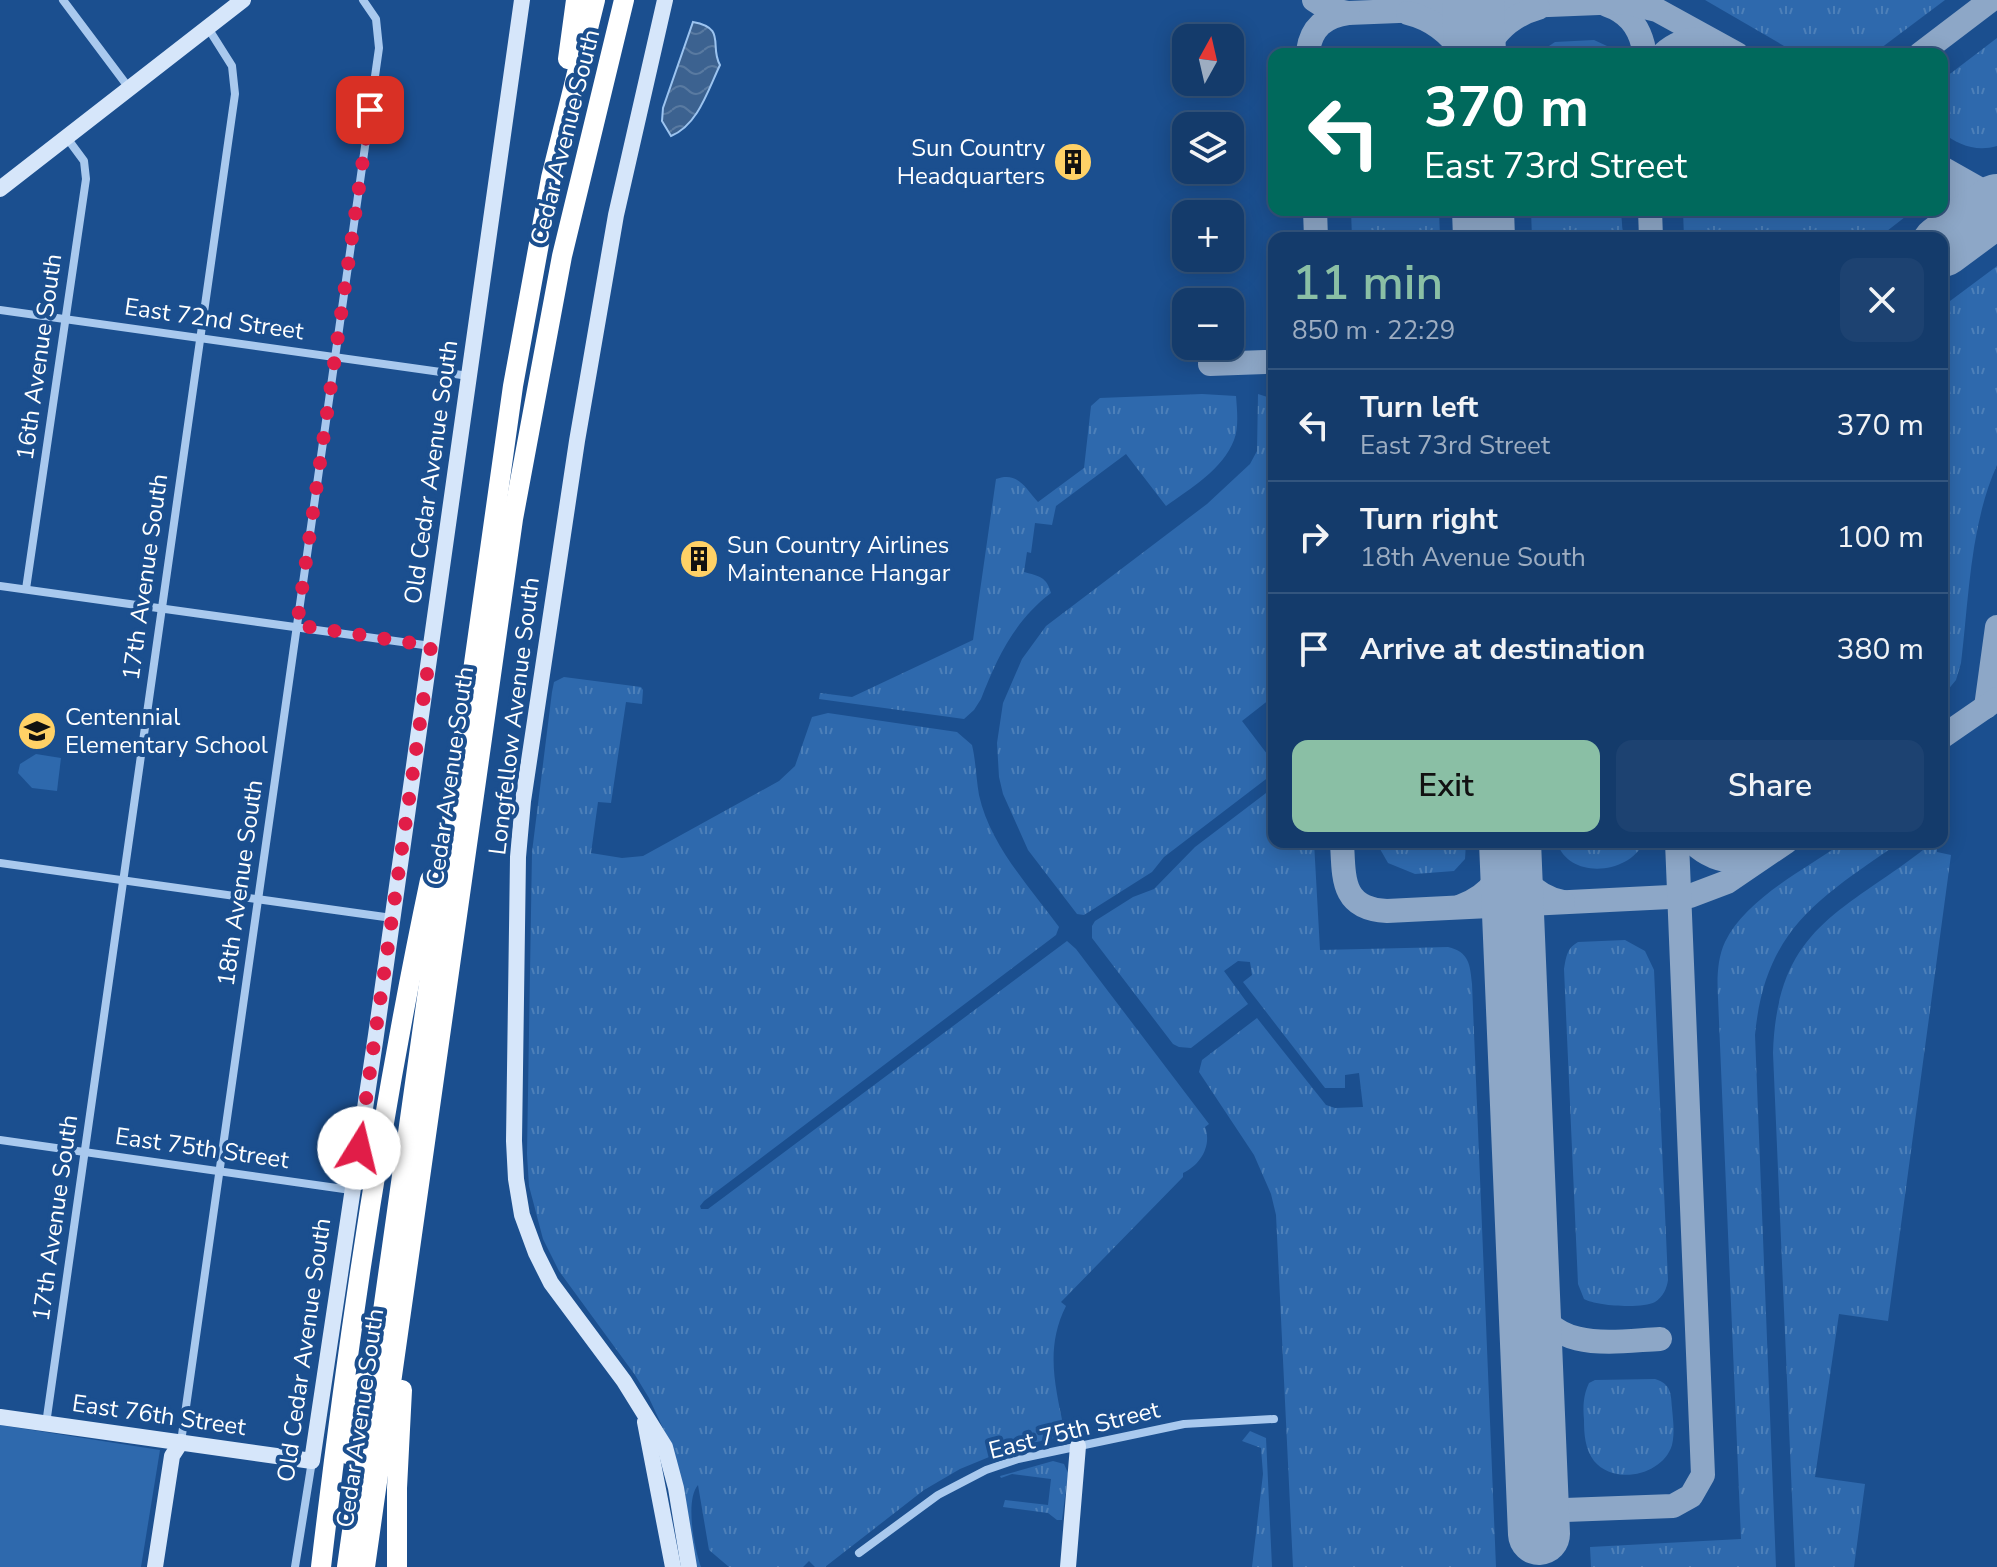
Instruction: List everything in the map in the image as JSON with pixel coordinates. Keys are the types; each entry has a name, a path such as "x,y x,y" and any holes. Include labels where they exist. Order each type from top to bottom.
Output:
{"highway":[{"path":"551,178 576,0"},
{"name":"Cedar Avenue South","path":"347,1567 513,386 551,178 595,0"},
{"name":"Cedar Avenue South","path":"365,1567 513,519 562,256 624,0"},
{"path":"321,1567 334,1455 391,1069 434,858 451,815"},
{"path":"331,1567 349,1441 398,1211"},
{"path":"397,1567 397,1488 408,1274"},
{"path":"311,1567 327,1475 334,1455"}],"street":[{"path":"63,0 129,88"},
{"name":"18th Avenue South","path":"181,1442 379,48 376,19 363,0"},
{"name":"Old Cedar Avenue South","path":"295,1567 392,918 522,0"},
{"name":"Longfellow Avenue South","path":"665,0 616,215 577,441 521,812 514,1151 522,1215 551,1283 624,1381 665,1447 676,1488 689,1567"},
{"path":"0,189 237,2"},
{"name":"17th Avenue South","path":"46,1424 235,79 225,53 207,27"},
{"name":"16th Avenue South","path":"26,589 86,179 84,161 67,137"},
{"name":"East 72nd Street","path":"0,310 469,376"},
{"path":"0,586 431,646"},
{"path":"0,863 392,918"},
{"name":"East 75th Street","path":"0,1140 351,1190"},
{"name":"Longfellow Avenue South","path":"643,1413 673,1567"},
{"name":"East 76th Street","path":"0,1417 312,1461"},
{"name":"East 75th Street","path":"859,1553 921,1507 963,1481 1018,1459 1184,1424 1274,1419"},
{"path":"155,1567 172,1456 181,1442"},
{"path":"165,1567 182,1457 181,1442"},
{"path":"1068,1567 1078,1446"}],"green space":[{"path":"1705,0 1945,0 1881,48 1788,48"},
{"path":"1997,38 1997,146 1968,146 1948,136 1948,75"},
{"path":"1594,40 1608,48 1546,48 1555,42"},
{"path":"1351,216 1439,216 1440,232 1352,232"},
{"path":"1531,216 1621,216 1623,232 1532,232"},
{"path":"1683,216 1906,216 1886,232 1684,232"},
{"path":"1997,266 1997,465 1976,537 1961,663 1956,680 1948,690 1948,303"},
{"path":"1202,394 1236,396 1237,424 1229,450 1214,469 1195,485 1166,506 1126,454 1056,506 1052,525 1035,523 1031,553 1027,552 1024,572 1042,578 1051,593 1017,628 1000,655 981,699 964,719 819,699 820,693 852,697 973,640 996,479 1016,479 1038,502 1084,468 1091,406 1100,398"},
{"path":"1258,394 1268,397 1268,701 1242,721 1268,755 1268,778 1164,857 1152,872 1084,915 1077,914 1028,850 1003,794 997,743 1003,703 1022,659 1046,626 1207,504 1250,464 1257,451"},
{"path":"564,677 641,687 643,690 642,704 626,702 611,803 598,802 591,853 622,858 643,856 779,781 795,766 812,717 828,713 957,732 972,745 979,795 992,831 1012,864 1059,927 1056,935 704,1201 701,1209 708,1209 1067,941 1209,1124 1205,1127 1207,1141 1200,1160 1183,1173 1183,1177 1061,1302 1066,1306 1056,1337 1054,1367 1063,1436 1011,1448 960,1469 924,1490 825,1567 815,1567 809,1561 803,1567 729,1567 709,1550 698,1485 691,1513 701,1567 695,1567 669,1441 635,1375 559,1271 543,1239 529,1186 527,1154 532,852 552,692 554,682"},
{"path":"36,754 61,758 57,791 32,788 18,773 20,764"},
{"path":"1268,792 1268,848 1314,848 1320,950 1448,947 1460,952 1469,965 1496,1567 1293,1567 1276,1215 1271,1194 1254,1155 1199,1072 1202,1060 1257,1018 1326,1105 1335,1108 1363,1107 1359,1073 1345,1075 1345,1088 1325,1088 1243,982 1252,975 1250,962 1238,961 1224,971 1248,1004 1191,1048 1173,1044 1092,938 1095,921 1133,897 1154,889 1195,847"},
{"path":"1379,848 1466,848 1465,859 1454,871 1415,874 1388,863"},
{"path":"1560,848 1640,848 1626,861 1599,869 1573,863"},
{"path":"1835,848 1892,848 1822,899 1801,919 1784,942 1761,998 1755,1035 1776,1567 1591,1567 1590,1547 1741,1539 1718,977 1722,949 1735,926 1778,886"},
{"path":"1925,848 1937,848 1937,852 1951,855 1888,1321 1839,1314 1815,1477 1865,1484 1854,1567 1795,1567 1773,1053 1777,1009 1788,975 1803,948 1822,925"},
{"path":"1625,940 1645,951 1654,970 1668,1280 1664,1292 1655,1302 1619,1306 1584,1299 1578,1284 1564,969 1569,950 1578,942"},
{"path":"1655,1379 1667,1386 1671,1398 1673,1436 1667,1455 1659,1464 1638,1474 1626,1475 1603,1469 1591,1456 1584,1431 1584,1406 1589,1383 1595,1380"},
{"path":"0,1425 160,1450 141,1567 0,1567"},
{"path":"1250,1431 1266,1438 1272,1567 1252,1567 1263,1474 1261,1448 1242,1441"},
{"path":"1053,1461 1064,1464 1068,1473 1062,1520 1048,1513 1003,1507 1005,1500 1048,1505 1051,1479 1012,1474 1000,1476"}],"water":[{"path":"693,22 714,33 720,65 695,115 671,136 662,121 663,108"}],"taxiway":[{"path":"1309,48 1320,24 1348,13 1328,9 1314,0"},
{"path":"1928,48 1991,0"},
{"path":"1348,13 1624,2 1657,10 1726,48"},
{"path":"1607,5 1631,20 1643,45"},
{"path":"1488,48 1506,25 1538,8"},
{"path":"1408,13 1440,28 1459,48"},
{"path":"1671,48 1686,41 1712,41"},
{"path":"1948,171 1997,199"},
{"path":"1948,179 1957,206 1948,235"},
{"path":"1315,216 1316,232"},
{"path":"1650,216 1651,232"},
{"path":"1210,364 1265,362"},
{"path":"1986,707 1997,627"},
{"path":"1948,733 1997,699"},
{"path":"1342,848 1345,879 1353,898 1372,909 1387,911 1690,896 1727,882 1777,848"},
{"path":"1461,906 1480,896 1495,882 1504,864 1506,848"},
{"path":"1512,848 1516,863 1527,881 1542,894 1563,902"},
{"path":"1538,1511 1673,1506 1691,1496 1703,1475 1677,848"},
{"path":"1700,848 1723,859 1741,861 1759,858"},
{"path":"1528,1260 1533,1298 1542,1316 1554,1328 1569,1336 1605,1342 1660,1339"}],"runway":[{"path":"1473,0 1475,48"},
{"path":"1948,242 1997,205"},
{"path":"1483,216 1484,232"},
{"path":"1510,848 1539,1534"}],"place":[{"name":"Sun Country Headquarters","path":"1073,162"},
{"name":"Sun Country Airlines Maintenance Hangar","path":"699,559"},
{"name":"Centennial Elementary School","path":"37,731"}],"route":[{"path":"359,1148 431,646 297,625 370,110"}]}
